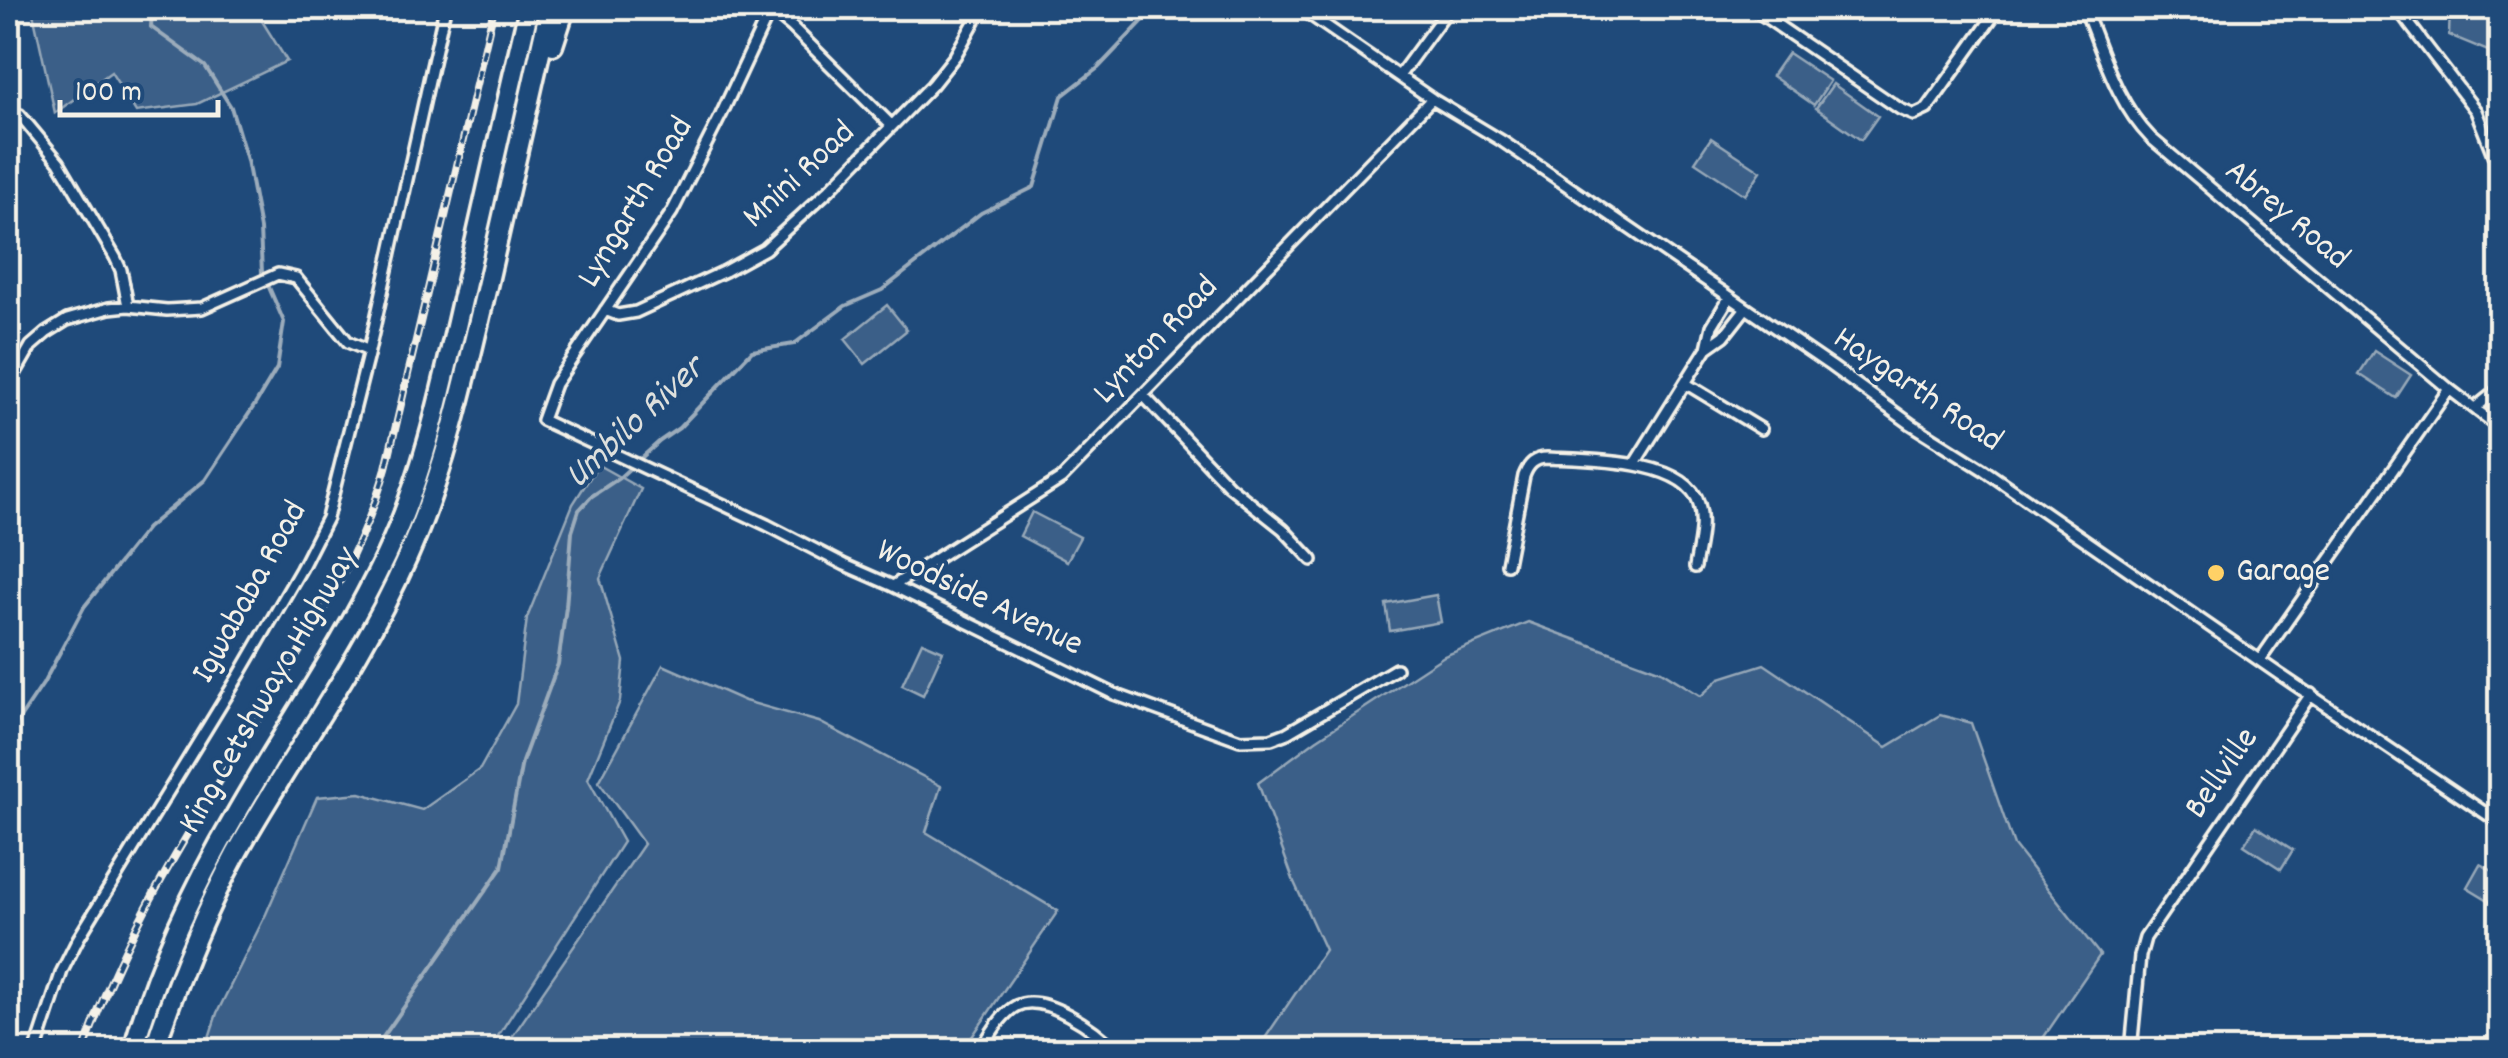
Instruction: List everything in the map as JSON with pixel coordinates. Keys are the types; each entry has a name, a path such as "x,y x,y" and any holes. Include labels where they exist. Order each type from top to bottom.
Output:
{"highway":[{"name":"King Cetshwayo Highway","path":"130,1050 174,934 201,878 354,620 410,496 434,422 529,8"},
{"name":"King Cetshwayo Highway","path":"154,1050 198,932 236,854 372,628 408,558 440,474 550,8"},
{"path":"504,208 565,8"},
{"path":"163,1050 170,1004"}],"street":[{"name":"Igwababa Road","path":"36,1050 62,971 78,939 240,674 322,530 370,351 444,8"},
{"path":"770,8 892,126"},
{"name":"Lyngarth Road","path":"542,420 554,384 672,212 770,8"},
{"name":"Mnini Road","path":"606,310 618,315 636,312 759,253 830,190 949,65 982,8"},
{"name":"Haygarth Road","path":"1300,8 1432,99 1486,130 2500,824"},
{"path":"1399,76 1448,8"},
{"path":"1752,8 1900,110 1914,115 1927,109 1998,8"},
{"name":"Abrey Road","path":"2084,8 2120,96 2143,129 2448,389 2500,428"},
{"path":"2398,8 2476,111 2500,172"},
{"name":"Lynton Road","path":"893,586 1060,478 1432,99"},
{"path":"20,115 58,162 119,264 128,306"},
{"path":"8,386 27,352 67,320 128,306 202,308 270,276 283,274 301,283 348,342 370,351"},
{"path":"1634,463 1707,348 1712,326 1730,298"},
{"path":"1707,348 1724,336 1746,308"},
{"path":"1685,383 1761,429"},
{"path":"2475,408 2500,388"},
{"path":"2260,660 2448,389"},
{"path":"1143,395 1229,486 1294,539 1312,560"},
{"name":"Woodside Avenue","path":"542,420 767,524 844,566 1114,694 1240,740 1271,739 1287,733 1396,669"},
{"path":"1506,564 1524,476 1531,464 1542,458 1634,463 1690,487 1701,511 1695,567"},
{"name":"Bellville","path":"2130,1050 2141,948 2150,928 2311,694"},
{"path":"980,1050 1004,1016 1016,1007 1034,1002 1052,1007 1115,1050"}],"shaded area":[{"path":"32,8 254,8 287,61 197,104 136,112 111,72 55,113"},
{"path":"2450,8 2500,8 2500,56 2449,35"},
{"path":"1788,53 1830,81 1814,105 1772,76"},
{"path":"1833,84 1878,116 1861,140 1816,108"},
{"path":"1711,138 1761,171 1745,195 1695,162"},
{"path":"887,305 907,330 865,364 845,339"},
{"path":"2374,351 2411,375 2396,398 2359,374"},
{"path":"598,465 641,489 600,578 624,661 620,701 588,779 623,842 489,1050 205,1050 217,1013 317,797 360,793 422,810 480,769 516,704 527,618 573,504"},
{"path":"1032,512 1080,537 1067,561 1020,536"},
{"path":"1436,595 1441,622 1390,631 1386,604"},
{"path":"1528,622 1661,671 1701,696 1720,678 1764,664 1887,747 1940,715 1971,723 2014,846 2100,955 2035,1050 1257,1050 1325,950 1294,882 1258,783 1444,656"},
{"path":"922,642 943,651 923,695 902,685"},
{"path":"663,665 745,701 819,722 941,786 926,832 1058,911 963,1050 503,1050 644,844 599,782"},
{"path":"2256,826 2293,850 2281,869 2244,845"},
{"path":"2480,864 2500,875 2500,907 2467,887"}],"waterway":[{"path":"152,8 151,27 205,66 231,107 247,160 260,229 262,273"},
{"name":"Umbilo River","path":"374,1050 502,867 522,762 558,664 572,532 579,510 679,428 752,351 794,344 845,306 882,290 981,213 1034,187 1062,96 1098,68 1155,8"},
{"path":"8,12 18,78 17,146 8,201"},
{"path":"8,736 43,684 84,607 147,528 205,480 277,368 284,322 268,285"}],"railway":[{"path":"84,1050 145,911 323,612 365,528 386,468 494,8"}],"place":[{"name":"Garage","path":"2216,573"}]}
